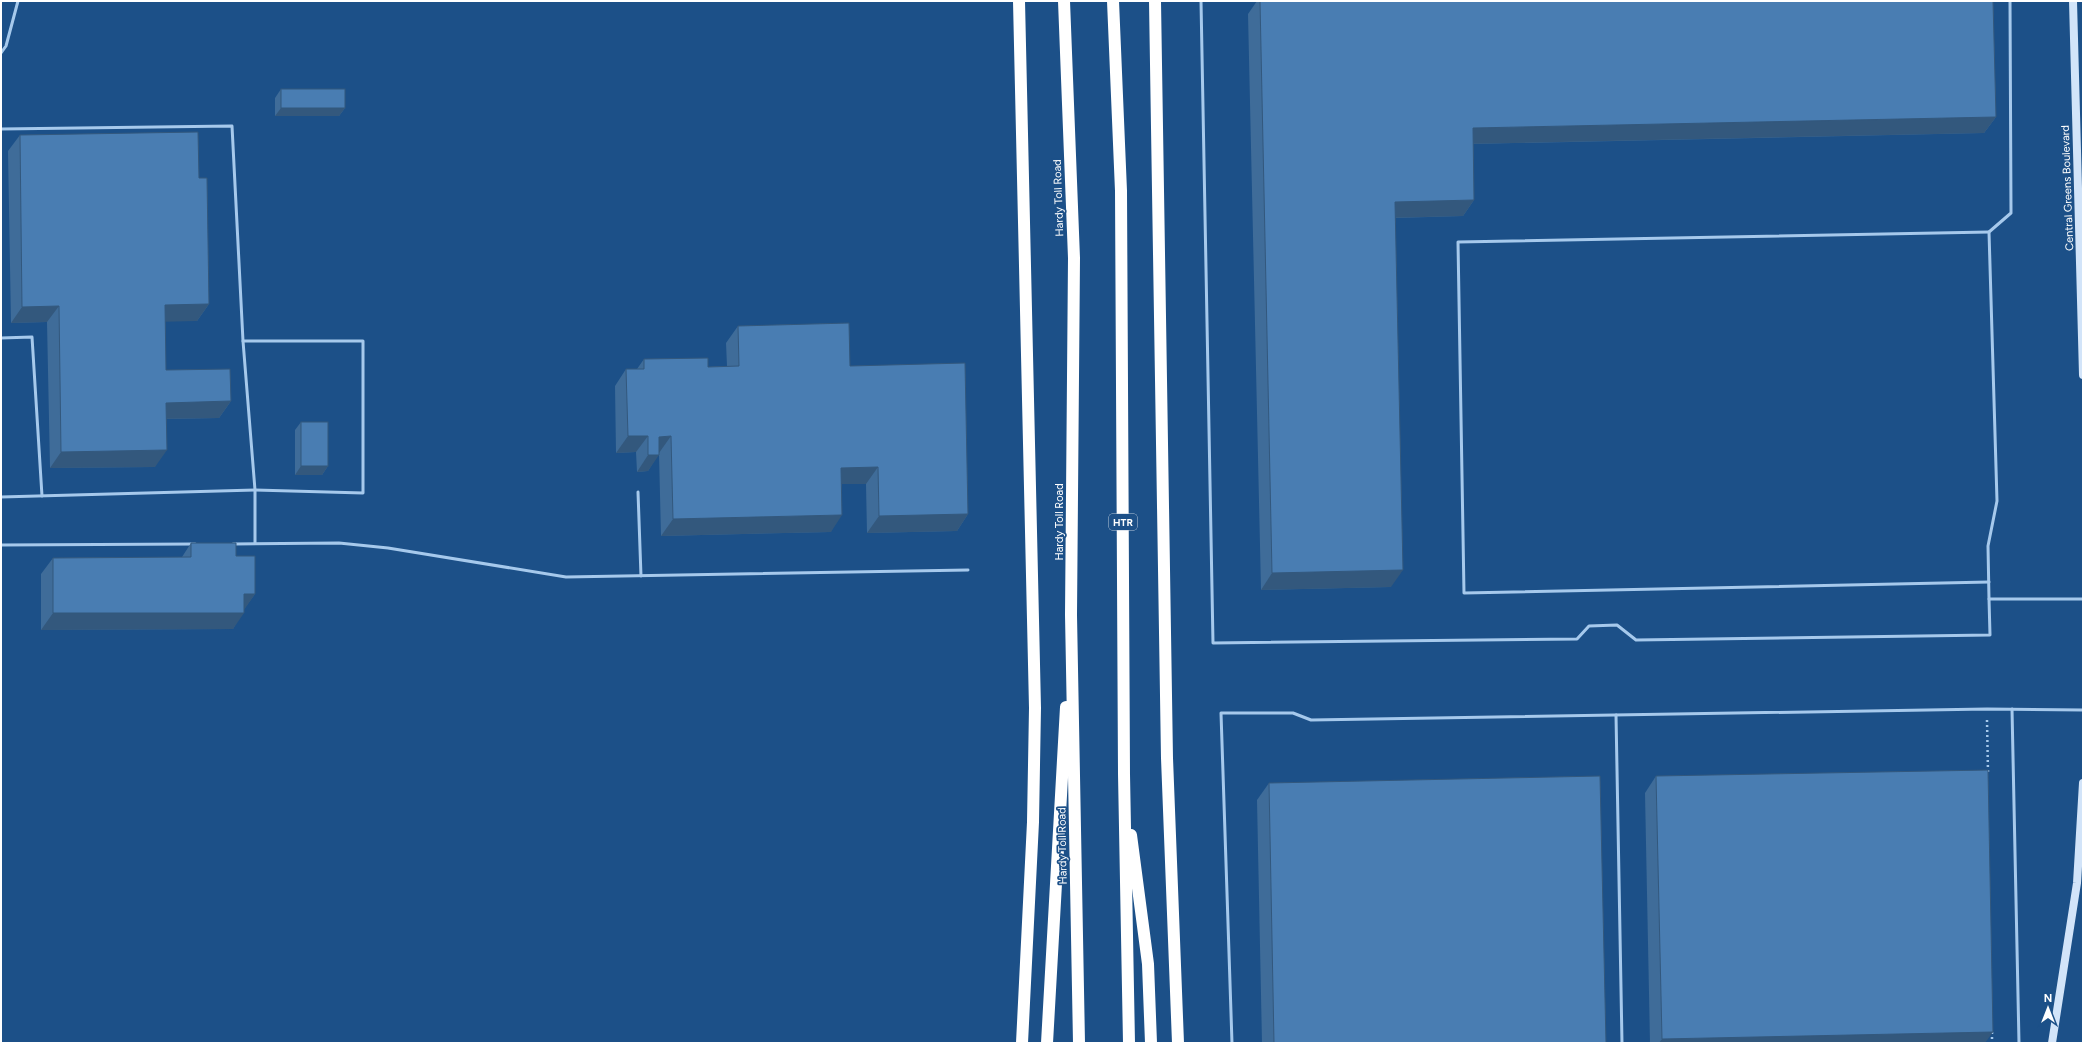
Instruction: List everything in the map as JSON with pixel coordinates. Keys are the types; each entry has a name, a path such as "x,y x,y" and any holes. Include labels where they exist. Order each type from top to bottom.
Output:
{"highway":[{"path":"1018,1 1035,708 1033,822 1022,1043"},
{"name":"Hardy Toll Road","path":"1064,1 1074,258 1071,616 1079,1043"},
{"name":"HTR","path":"1113,1 1121,191 1124,774 1129,1043"},
{"path":"1155,1 1167,750 1178,1043"},
{"path":"1047,1043 1071,616"},
{"path":"1124,774 1148,964 1151,1043"}],"street":[{"name":"Central Greens Boulevard","path":"2072,1 2080,184 2083,375"},
{"path":"2052,1043 2078,882 2083,783"}],"lane":[{"path":"1,53 6,46 18,1"},
{"path":"1201,1 1213,643 1577,639 1589,626 1617,625 1636,640 1990,635 1988,546 1996,501 1989,232"},
{"path":"1989,582 1464,593 1458,242 1989,232 2011,213 2010,1"},
{"path":"1,129 232,126 243,341 255,490 255,543"},
{"path":"1,338 32,337 42,496"},
{"path":"1,497 255,490 363,493 363,341 243,341"},
{"path":"638,492 641,576"},
{"path":"231,544 339,543 388,548 566,577 968,570"},
{"path":"1,546 199,544"},
{"path":"1989,599 2083,599"},
{"path":"1232,1043 1221,713 1293,713 1311,720 1986,709 2083,710"},
{"path":"2012,709 2019,1043"},
{"path":"1616,715 1622,1043"}],"path":[{"path":"1986,709 1988,781"},
{"path":"1992,1027 1992,1043"}],"building":[{"path":"1260,1 1993,1 1996,117 1473,128 1474,200 1395,202 1403,570 1272,573"},
{"path":"281,89 345,89 345,108 281,108"},
{"path":"198,132 199,178 207,178 209,304 165,305 166,370 230,369 231,401 166,403 167,450 61,452 59,306 22,307 20,135"},
{"path":"849,323 850,366 965,363 968,514 879,516 878,467 841,468 842,515 673,519 671,436 659,437 659,455 648,455 648,436 628,436 626,369 644,369 644,359 708,358 708,367 739,366 738,326"},
{"path":"301,422 328,422 328,466 301,466"},
{"path":"191,543 236,543 236,556 255,556 255,594 244,594 244,613 53,613 53,558 191,557"},
{"path":"1988,770 1993,1032 1662,1039 1656,776"},
{"path":"1600,776 1606,1043 1274,1043 1269,783"}]}
